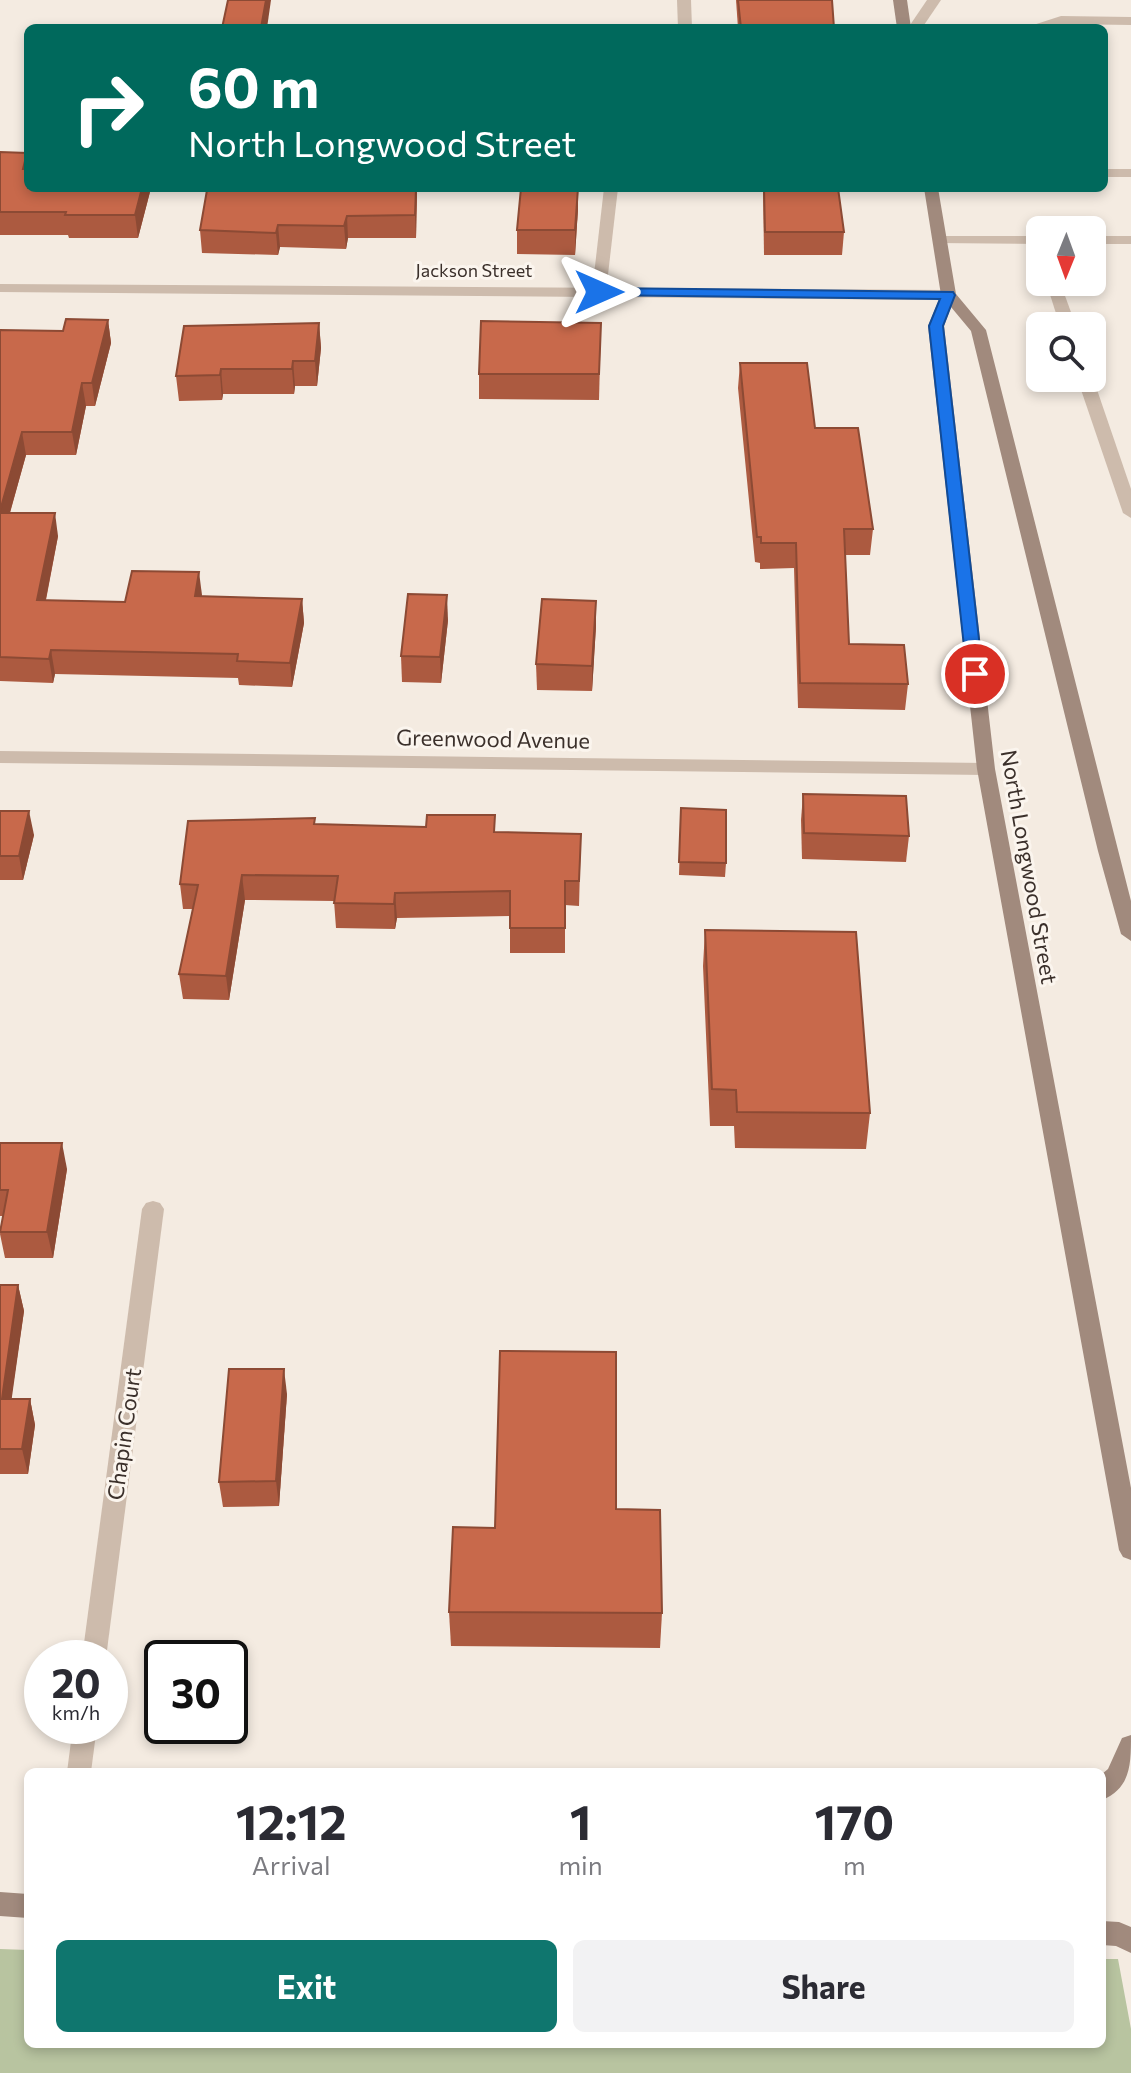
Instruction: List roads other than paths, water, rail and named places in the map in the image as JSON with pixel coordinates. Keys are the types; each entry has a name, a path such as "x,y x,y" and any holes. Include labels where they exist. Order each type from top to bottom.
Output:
{"street":[{"path":"684,0 685,24"},
{"path":"900,0 903,24"},
{"path":"918,24 934,0"},
{"path":"1046,24 1061,20 1131,21"},
{"path":"1108,173 1131,173"},
{"path":"599,292 611,192"},
{"name":"North Longwood Street","path":"932,192 949,295 936,326 986,769 1131,1550"},
{"path":"941,240 1026,241"},
{"path":"1106,240 1131,240"},
{"name":"Jackson Street","path":"0,288 949,295"},
{"path":"949,295 978,330 1107,851 1131,934"},
{"path":"1090,392 1131,513"},
{"name":"Greenwood Avenue","path":"0,757 986,769"},
{"name":"Chapin Court","path":"96,1640 153,1209"},
{"path":"80,1768 83,1744"},
{"path":"1106,1786 1117,1777 1131,1746"},
{"path":"0,1904 24,1906"},
{"path":"1106,1933 1119,1934 1131,1941"}]}
